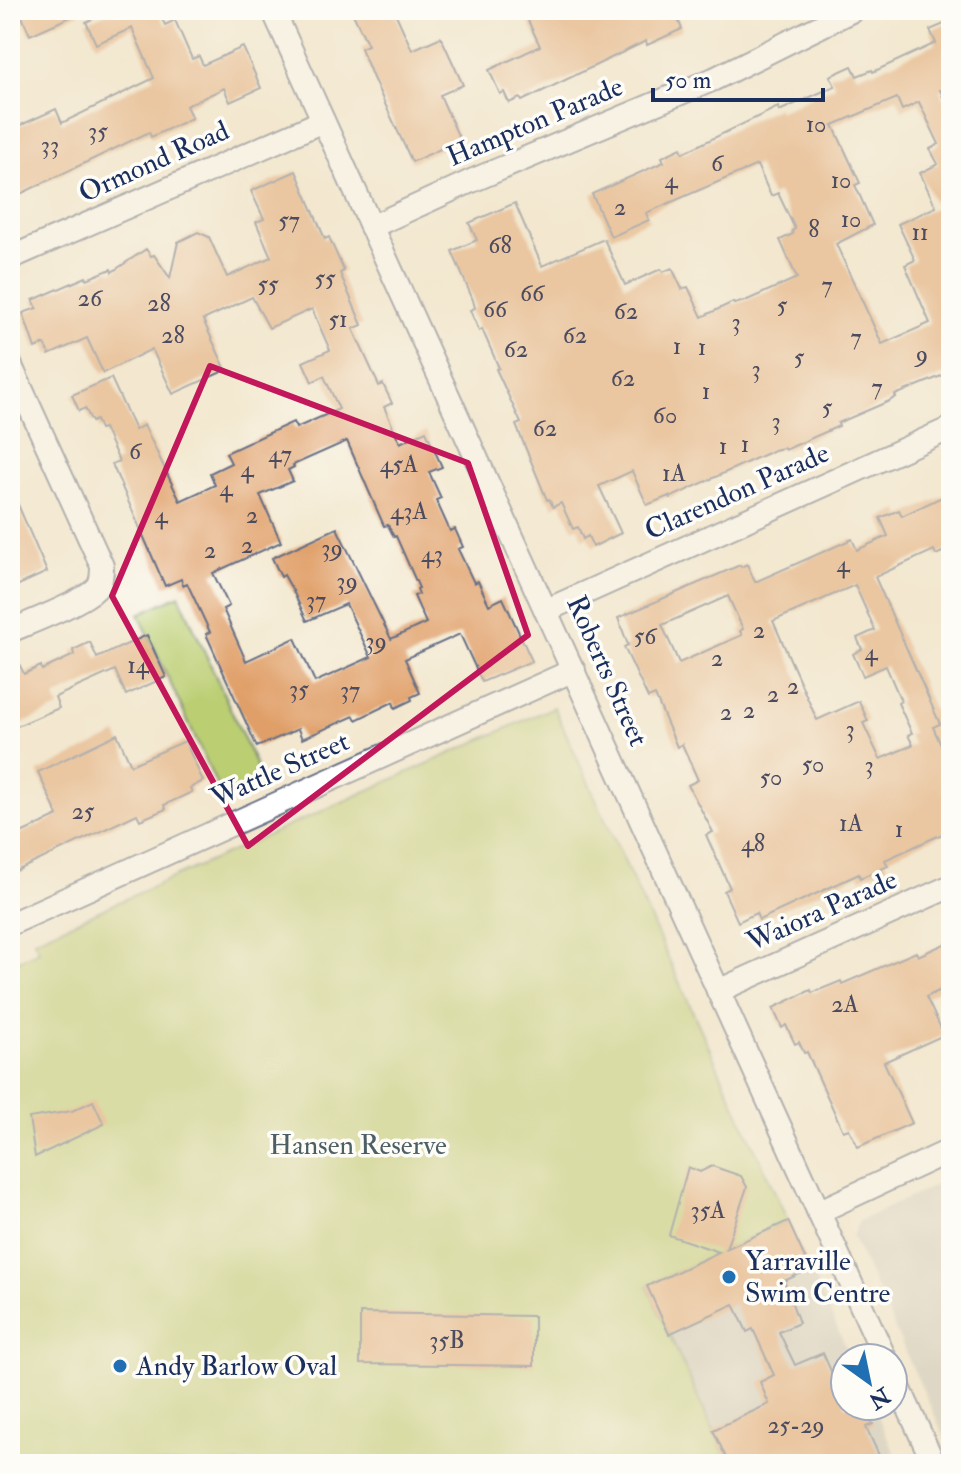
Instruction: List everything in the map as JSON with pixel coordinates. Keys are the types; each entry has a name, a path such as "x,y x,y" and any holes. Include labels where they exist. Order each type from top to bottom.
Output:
{"street":[{"name":"Roberts Street","path":"273,10 878,1342"},
{"name":"Hampton Parade","path":"371,227 469,182 714,79 853,10"},
{"name":"Ormond Road","path":"10,258 323,121"},
{"path":"10,364 102,566 99,585 87,596 10,631"},
{"name":"Clarendon Parade","path":"547,610 951,428"},
{"name":"Wattle Street","path":"10,924 574,670"},
{"name":"Waiora Parade","path":"718,991 951,886"},
{"path":"818,1212 951,1150"},
{"path":"909,1409 934,1464"}],"highlighted area":[{"path":"210,366 468,463 528,635 248,846 112,596"}],"shaded area":[{"path":"951,1178 951,1451 909,1360 909,1342 901,1342 852,1236 859,1221"},
{"path":"788,1221 844,1342 829,1342 829,1422 880,1422 900,1464 729,1464 647,1286"}],"green space":[{"path":"179,595 263,781 223,799 139,614"},
{"name":"Hansen Reserve","path":"554,707 788,1221 647,1286 729,1464 10,1464 10,964 39,951 34,940"}],"building":[{"path":"19,10 86,10 30,35"},
{"path":"112,10 172,10 160,15 165,25 175,20 192,59 199,56 203,65 243,47 261,88 230,102 224,88 186,106 192,118 151,137 149,132 10,199 10,130 56,109 62,123 154,78 132,28 96,44 86,22"},
{"path":"351,10 394,10 412,50 441,37 463,85 440,95 460,140 412,162 373,78 361,48 368,45"},
{"path":"523,10 615,10 620,22 648,10 674,10 682,29 647,45 646,41 522,101 520,98 509,103 504,92 500,94 489,70 540,46"},
{"path":"951,21 951,85 940,90 951,115 951,372 895,395 887,402 838,423 839,426 785,450 774,450 670,498 647,505 632,471 599,486 621,533 593,547 588,536 583,539 578,527 573,529 561,503 553,507 547,500 516,425 521,423 496,369 499,368 470,310 475,308 473,300 452,251 477,240 469,223 515,203 542,266 604,239 625,285 661,269 663,272 672,268 682,289 688,287 702,317 733,302 745,301 797,278 780,240 793,234 795,229 778,193 771,196 757,165 646,213 649,220 611,237 592,194 664,162 662,157 681,148 683,153 778,107 779,111 835,86 830,76 852,66 857,76 873,72 936,43 930,30","holes":["897,98 902,110 919,102 939,144 930,149 938,164 920,173 936,207 898,224 915,260 905,265 930,323 882,344 836,244 873,225 855,185 860,183 833,125"]},
{"path":"296,171 325,239 329,237 344,271 340,273 362,325 353,329 379,386 383,384 392,403 384,407 400,443 426,431 442,467 429,472 441,498 436,500 450,531 455,529 463,547 458,549 474,583 478,581 489,605 503,598 532,661 482,682 460,634 405,659 420,693 411,697 412,700 395,708 393,702 356,720 354,716 302,739 298,729 257,747 206,634 210,632 187,583 183,585 181,579 165,586 112,464 119,461 104,428 100,429 96,420 92,422 85,408 79,411 72,395 111,378 135,430 144,425 180,501 215,485 210,473 231,463 226,453 293,422 296,428 339,409 324,376 312,382 303,362 330,350 312,309 269,328 252,297 203,320 226,370 173,394 152,349 103,373 87,338 49,355 45,344 35,348 23,313 37,308 33,300 86,277 111,269 112,272 146,249 170,278 178,242 198,232 209,237 227,277 271,257 256,222 264,219 251,191","holes":["347,441 384,526 388,525 396,536 419,588 419,594 414,596 426,623 391,639 337,528 272,558 307,621 346,604 371,657 315,682 295,638 246,661 223,609 229,606 213,573 281,542 260,495 293,481 288,470 293,465"]},
{"path":"10,486 47,572 10,589"},
{"path":"946,495 951,507 951,548 936,555 934,550 875,577 940,724 933,727 951,768 951,830 885,860 888,866 860,878 859,874 759,920 756,913 738,922 724,891 730,888 706,835 713,832 688,785 698,780 682,744 677,747 655,695 648,698 624,647 628,645 618,618 740,565 747,564 755,582 852,539 857,550 888,536 880,518 899,510 902,516","holes":["855,585 875,630 857,638 862,649 853,654 863,676 886,666 912,733 908,735 913,745 880,759 863,723 868,721 859,701 817,720 773,621","728,596 743,629 740,631 742,635 679,663 662,625"]},
{"path":"147,635 166,677 126,695 115,670 55,697 59,708 15,727 10,716 10,645 24,674 41,666 42,670 74,655 73,650 90,642 97,658"},
{"path":"117,734 131,765 185,741 203,781 190,788 192,792 164,805 166,809 140,820 137,814 10,874 10,838 58,816 38,772"},
{"path":"951,941 951,985 926,997 944,1035 884,1062 912,1123 858,1147 849,1129 843,1131 807,1052 804,1053 799,1042 795,1044 786,1025 782,1028 773,1008 811,990 812,993 841,981 842,984 916,952 918,956"},
{"path":"93,1101 104,1124 35,1157 29,1118 72,1111"},
{"path":"712,1166 741,1176 747,1187 726,1249 788,1221 810,1269 784,1281 799,1323 779,1332 795,1365 823,1353 829,1367 829,1422 872,1422 866,1427 883,1464 729,1464 713,1430 769,1404 760,1382 774,1375 753,1329 747,1332 734,1304 669,1334 647,1286 719,1252 669,1235 688,1167 700,1172"},
{"path":"360,1313 534,1316 534,1366 360,1364"}],"place":[{"name":"Yarraville Swim Centre","path":"729,1277"},
{"name":"Andy Barlow Oval","path":"120,1366"}]}
